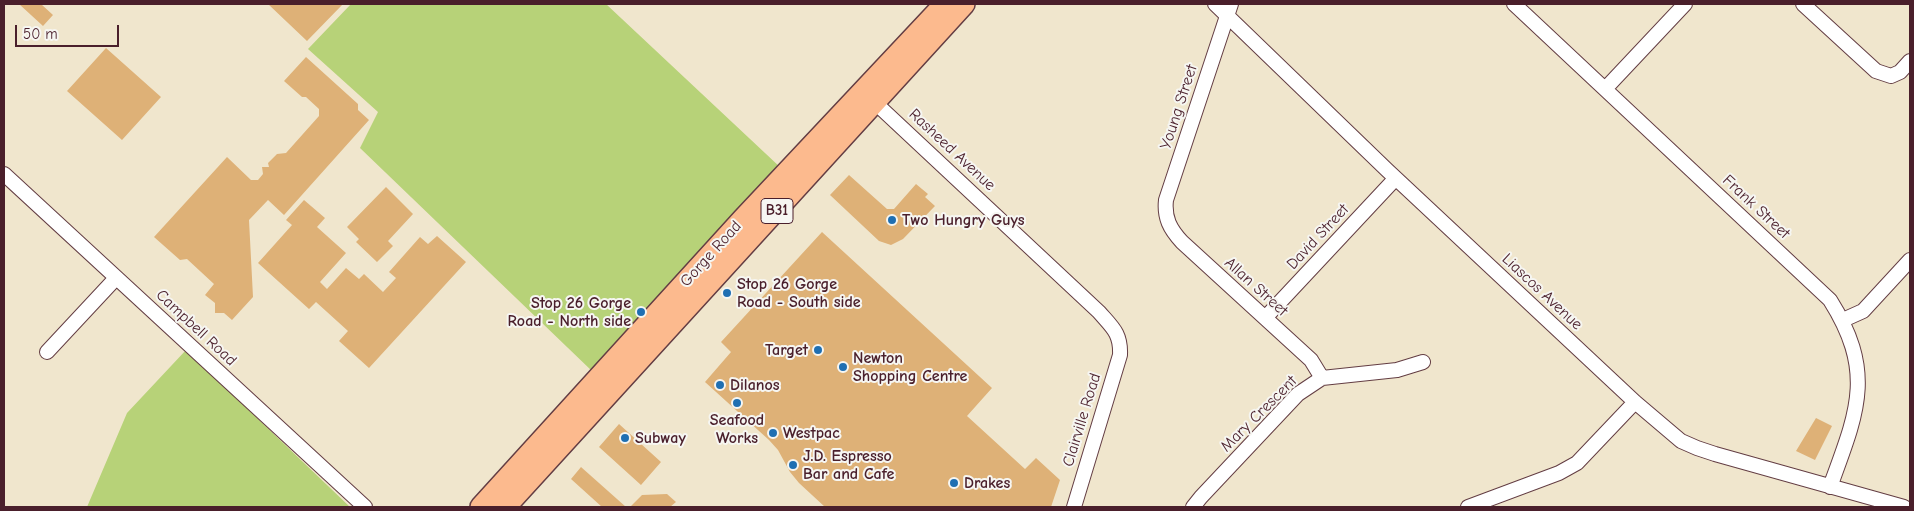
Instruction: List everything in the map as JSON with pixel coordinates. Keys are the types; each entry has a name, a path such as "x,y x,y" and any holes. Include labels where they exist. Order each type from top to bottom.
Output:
{"main road":[{"name":"Gorge Road","path":"499,504 608,395 678,319 945,4"},
{"name":"Gorge Road","path":"499,504 580,398 674,295 868,97 964,4"},
{"path":"674,295 678,319"},
{"path":"580,398 608,395"}],"street":[{"name":"Liascos Avenue","path":"1214,4 1229,10 1395,179 1635,402 1681,441 1697,448 1886,505 1904,507"},
{"name":"Frank Street","path":"1514,4 1830,300 1843,320 1848,333 1856,363 1858,382 1854,418 1830,487"},
{"path":"1605,89 1685,4"},
{"path":"1802,4 1876,71 1891,76 1900,72 1910,61"},
{"name":"Young Street","path":"1167,221 1166,200 1229,10"},
{"name":"Rasheed Avenue","path":"868,97 1099,312 1114,329 1120,342"},
{"name":"Campbell Road","path":"4,174 365,507"},
{"name":"David Street","path":"1265,318 1395,179"},
{"name":"Allan Street","path":"1167,221 1172,232 1182,242 1311,360 1322,378"},
{"path":"1843,320 1863,311 1910,260"},
{"path":"47,352 116,278"},
{"name":"Clairville Road","path":"1074,507 1120,354 1120,342"},
{"name":"Mary Crescent","path":"1193,507 1298,394 1322,378 1397,370 1423,362"},
{"path":"1468,507 1485,504 1559,473 1577,463 1635,402"}],"green space":[{"path":"351,4 606,4 781,168 593,372 360,148 378,112 308,49"},
{"path":"186,350 350,507 87,507 127,413"}],"building":[{"path":"19,4 41,4 53,15 43,26"},
{"path":"268,4 343,4 307,41"},
{"path":"106,48 161,97 122,140 67,91"},
{"path":"306,57 358,104 358,110 369,120 284,215 268,200 249,220 253,297 232,320 224,313 215,313 215,303 205,295 214,284 187,259 180,260 154,237 227,157 251,180 258,180 263,174 262,167 269,167 268,163 277,154 286,153 319,116 319,109 284,81"},
{"path":"849,175 887,209 894,209 916,184 928,194 925,197 935,206 903,239 891,245 879,241 830,195"},
{"path":"386,187 413,214 388,241 393,246 377,262 356,242 359,239 347,227"},
{"path":"304,200 325,218 317,227 346,253 320,282 327,289 346,268 359,279 364,274 383,292 396,278 389,272 420,237 428,244 437,236 466,262 369,368 339,341 348,331 316,302 309,309 258,263 292,225 286,220"},
{"name":"Newton Shopping Centre","path":"822,232 992,388 967,416 1025,469 1036,458 1060,480 1051,507 825,507 799,483 790,472 778,450 769,440 705,382 731,352 721,342"},
{"path":"1816,418 1832,426 1815,460 1796,451"},
{"path":"619,424 661,462 641,485 599,447"},
{"path":"581,467 626,507 602,507 571,479"},
{"path":"667,494 676,502 670,507 630,507 642,495"}],"place":[{"name":"Two Hungry Guys","path":"892,220"},
{"name":"Stop 26 Gorge Road - South side","path":"727,293"},
{"name":"Stop 26 Gorge Road - North side","path":"641,312"},
{"name":"Target","path":"818,350"},
{"name":"Newton Shopping Centre","path":"843,367"},
{"name":"Dilanos","path":"720,385"},
{"name":"Seafood Works","path":"737,403"},
{"name":"Westpac","path":"773,433"},
{"name":"Subway","path":"625,438"},
{"name":"J.D. Espresso Bar and Cafe","path":"793,465"},
{"name":"Drakes","path":"954,483"}]}
